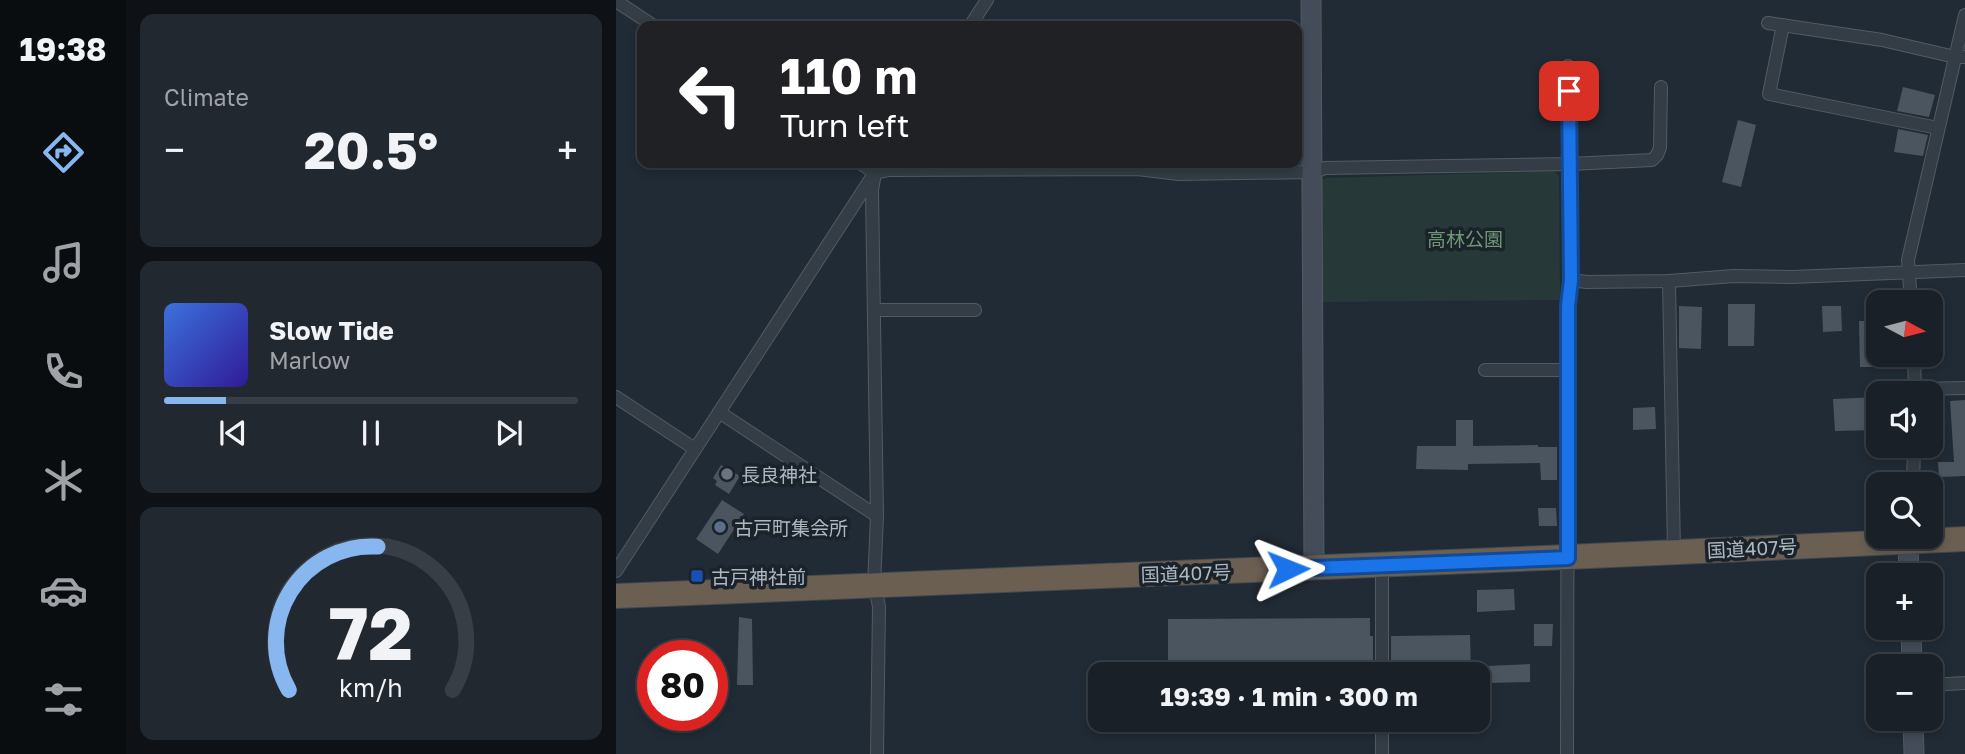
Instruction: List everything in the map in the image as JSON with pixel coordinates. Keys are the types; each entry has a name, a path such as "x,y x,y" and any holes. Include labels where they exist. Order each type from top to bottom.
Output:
{"highway":[{"name":"国道407号","path":"1943,539 1965,539"},
{"name":"国道407号","path":"616,596 1568,558 1866,541"}],"street":[{"path":"973,21 987,0"},
{"path":"1311,0 1314,568"},
{"path":"616,1 646,21"},
{"path":"1911,290 1908,260 1938,128 1960,57 1965,15"},
{"path":"1768,23 1882,40 1960,57"},
{"path":"1783,25 1769,94 1938,128"},
{"path":"1567,754 1568,306 1571,280 1568,66"},
{"path":"878,168 1137,169 1179,174 1652,160 1660,148 1661,87"},
{"path":"877,754 878,606 874,585 877,516 872,190 878,168"},
{"path":"616,570 878,168"},
{"path":"1571,280 1670,281 1734,276 1793,277 1965,270"},
{"path":"1670,281 1674,552"},
{"path":"874,310 975,310"},
{"path":"1485,370 1568,370"},
{"path":"1943,389 1965,388"},
{"path":"616,397 695,449"},
{"path":"719,412 877,516"},
{"path":"1382,565 1382,662"},
{"path":"1943,684 1965,683"},
{"path":"1913,731 1914,754"},
{"path":"1382,732 1382,754"}],"green space":[{"name":"高林公園","path":"1555,171 1559,176 1560,300 1319,302 1320,181 1327,178"}],"building":[{"path":"1903,87 1935,95 1929,117 1897,111"},
{"path":"1738,120 1756,125 1741,187 1722,182"},
{"path":"1898,129 1928,135 1923,156 1894,152"},
{"path":"1728,304 1755,304 1754,346 1728,346"},
{"path":"1679,306 1702,307 1701,349 1679,348"},
{"path":"1822,306 1841,306 1842,331 1823,332"},
{"path":"1859,321 1866,321 1866,367 1860,367"},
{"path":"1866,398 1866,430 1835,431 1833,399"},
{"path":"1965,400 1965,476 1943,477 1943,472 1939,472 1938,462 1954,462 1950,401"},
{"path":"1655,407 1656,429 1633,430 1633,408"},
{"path":"1456,420 1473,420 1473,446 1557,447 1557,480 1541,480 1540,463 1468,464 1468,470 1416,469 1417,446 1456,446"},
{"name":"長良神社","path":"721,465 740,476 729,494 715,485 717,481 713,478"},
{"name":"古戸町集会所","path":"722,500 744,514 718,554 696,539"},
{"path":"1538,508 1556,508 1557,526 1539,526"},
{"path":"1514,589 1515,610 1477,612 1477,590"},
{"path":"739,617 752,619 753,685 737,685"},
{"path":"1370,618 1373,662 1168,662 1168,619"},
{"path":"1534,624 1553,624 1552,646 1534,646"},
{"path":"1470,635 1471,662 1391,662 1391,636"},
{"path":"1530,664 1530,682 1490,683 1490,666"}],"place":[{"name":"長良神社","path":"727,474"},
{"name":"古戸町集会所","path":"720,527"},
{"name":"古戸神社前","path":"697,576"}],"route":[{"path":"1288,569 1568,558 1568,306 1571,280 1569,91"}]}
